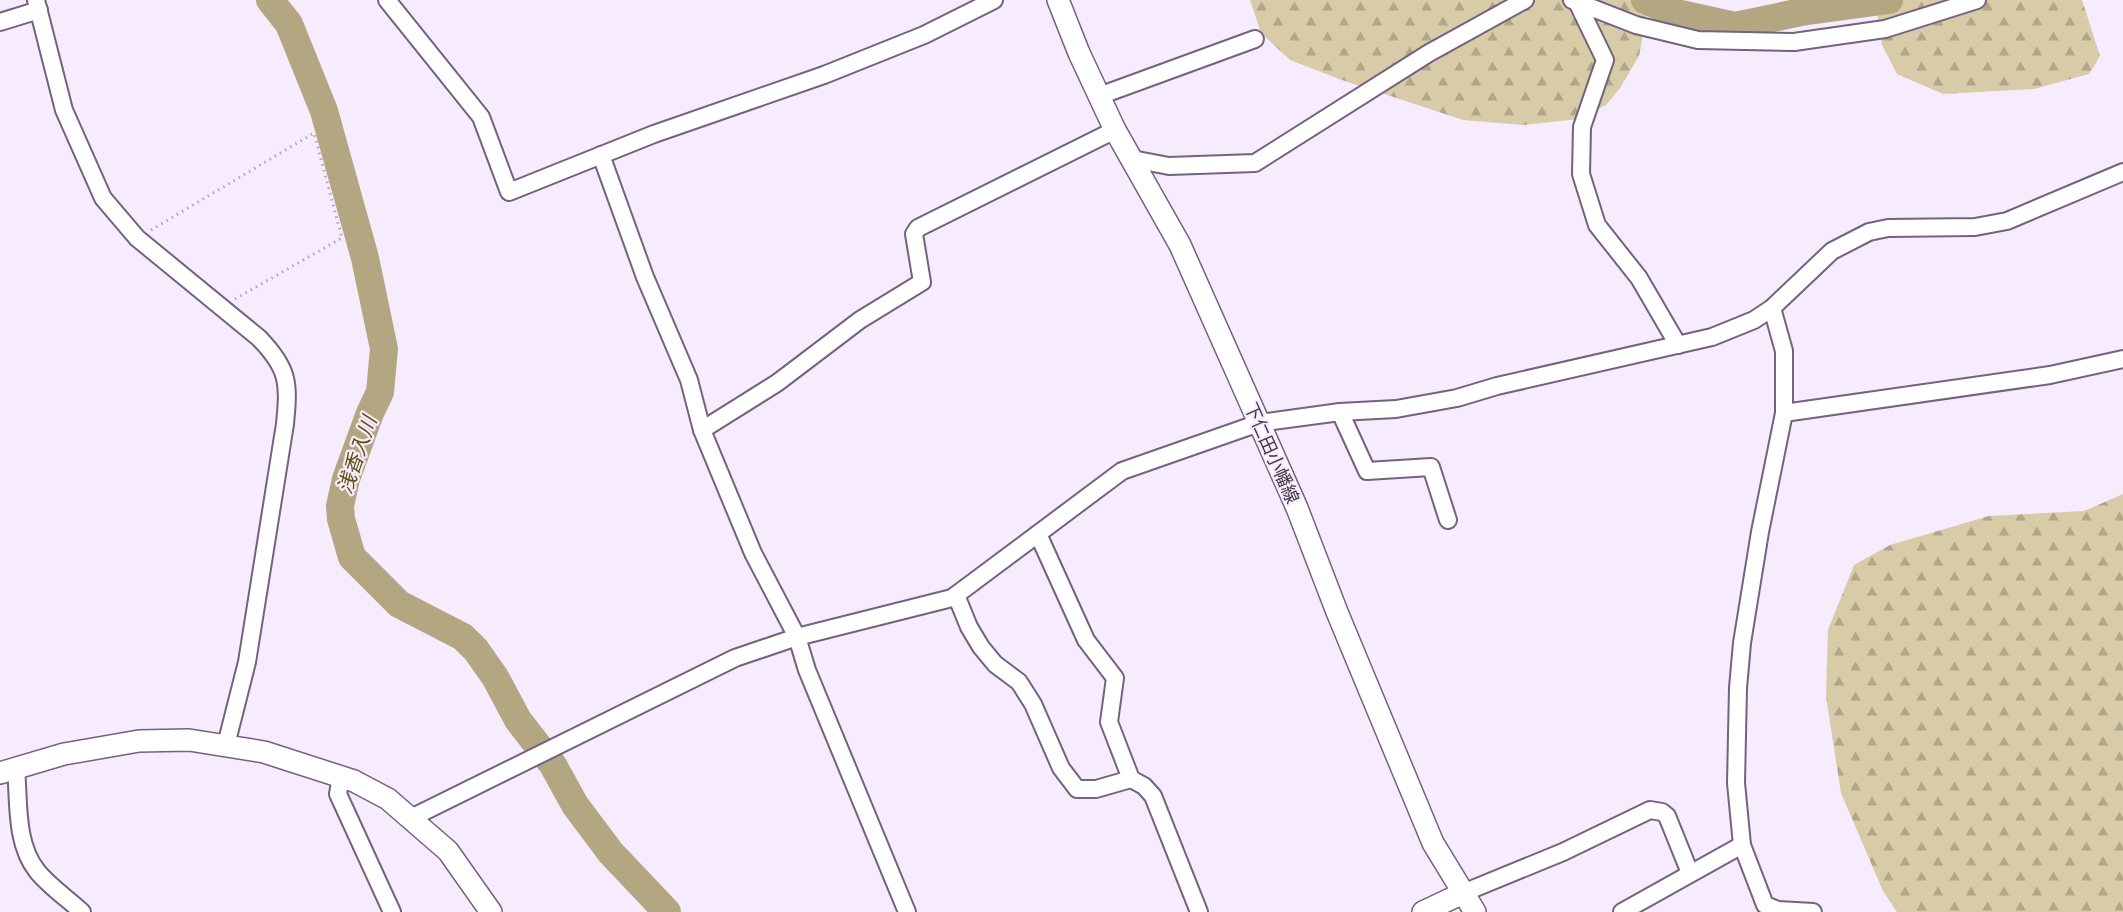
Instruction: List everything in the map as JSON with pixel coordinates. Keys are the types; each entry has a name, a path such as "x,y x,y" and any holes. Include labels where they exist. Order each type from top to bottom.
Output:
{"main road":[{"name":"下仁田小幡線","path":"1058,0 1079,53 1115,130 1180,245 1297,508 1433,843 1475,912"},
{"path":"8,770 101,746 139,741 189,740 264,752 341,776 388,799 448,851 491,912"},
{"path":"1423,912 1463,893"}],"street":[{"path":"387,0 481,117 509,192 601,155 836,71 924,35 994,0"},
{"path":"1132,159 1169,166 1256,163 1429,53 1525,0"},
{"path":"1574,1 1636,25 1698,40 1794,42 1885,29 1977,0"},
{"path":"1574,1 1605,60 1582,127 1581,174 1597,225 1639,278 1678,345"},
{"path":"0,22 37,5 64,110 103,198 137,238 259,338 274,353 285,373 288,396 285,424 247,662 226,745"},
{"path":"1099,96 1255,39"},
{"path":"702,430 777,383 860,320 922,282 914,234 918,228 1115,130"},
{"path":"601,155 645,278 689,380 702,430 753,553 797,637 807,670 907,912"},
{"path":"411,818 735,658 797,637 952,598 1122,471 1259,423 1426,404 1712,337 1754,320 1772,308 1832,250 1869,232 1888,228 1976,227 2007,221 2123,172"},
{"path":"1772,308 1784,351 1784,413 1760,532 1742,643 1738,676 1736,783 1742,845 1765,905 1778,910 1813,912"},
{"path":"1784,413 2050,375 2123,358"},
{"path":"1340,412 1367,471 1431,467 1448,520"},
{"path":"1038,534 1086,639 1115,678 1109,722 1131,779 1144,786 1153,796 1199,912"},
{"path":"956,595 969,627 981,647 995,664 1019,682 1033,704 1062,768 1077,789 1096,789 1131,779"},
{"path":"8,770 26,853 38,872 82,912"},
{"path":"341,776 338,794 392,912"},
{"path":"1463,893 1563,852 1650,810 1662,812 1667,816 1690,873"},
{"path":"1622,912 1742,845"}],"path":[{"path":"137,238 314,133 342,238 222,307"}],"green space":[{"path":"1250,0 1649,0 1639,56 1620,88 1606,105 1578,119 1523,125 1463,120 1339,79 1290,60 1261,33"},
{"path":"1875,0 2082,0 2100,56 2089,74 2034,89 1943,94 1897,74 1882,45"},
{"path":"2123,494 2123,912 1897,912 1883,891 1841,793 1826,697 1828,630 1854,565 1890,545 1989,516 2084,511"}],"waterway":[{"name":"浅香入川","path":"270,0 289,24 324,111 365,258 384,349 380,392 346,479 340,506 341,519 352,557 399,604 463,637 476,650 495,677 518,720 553,765 575,805 611,853 667,912"},
{"path":"1645,0 1672,12 1735,26 1801,12 1889,0"}]}
